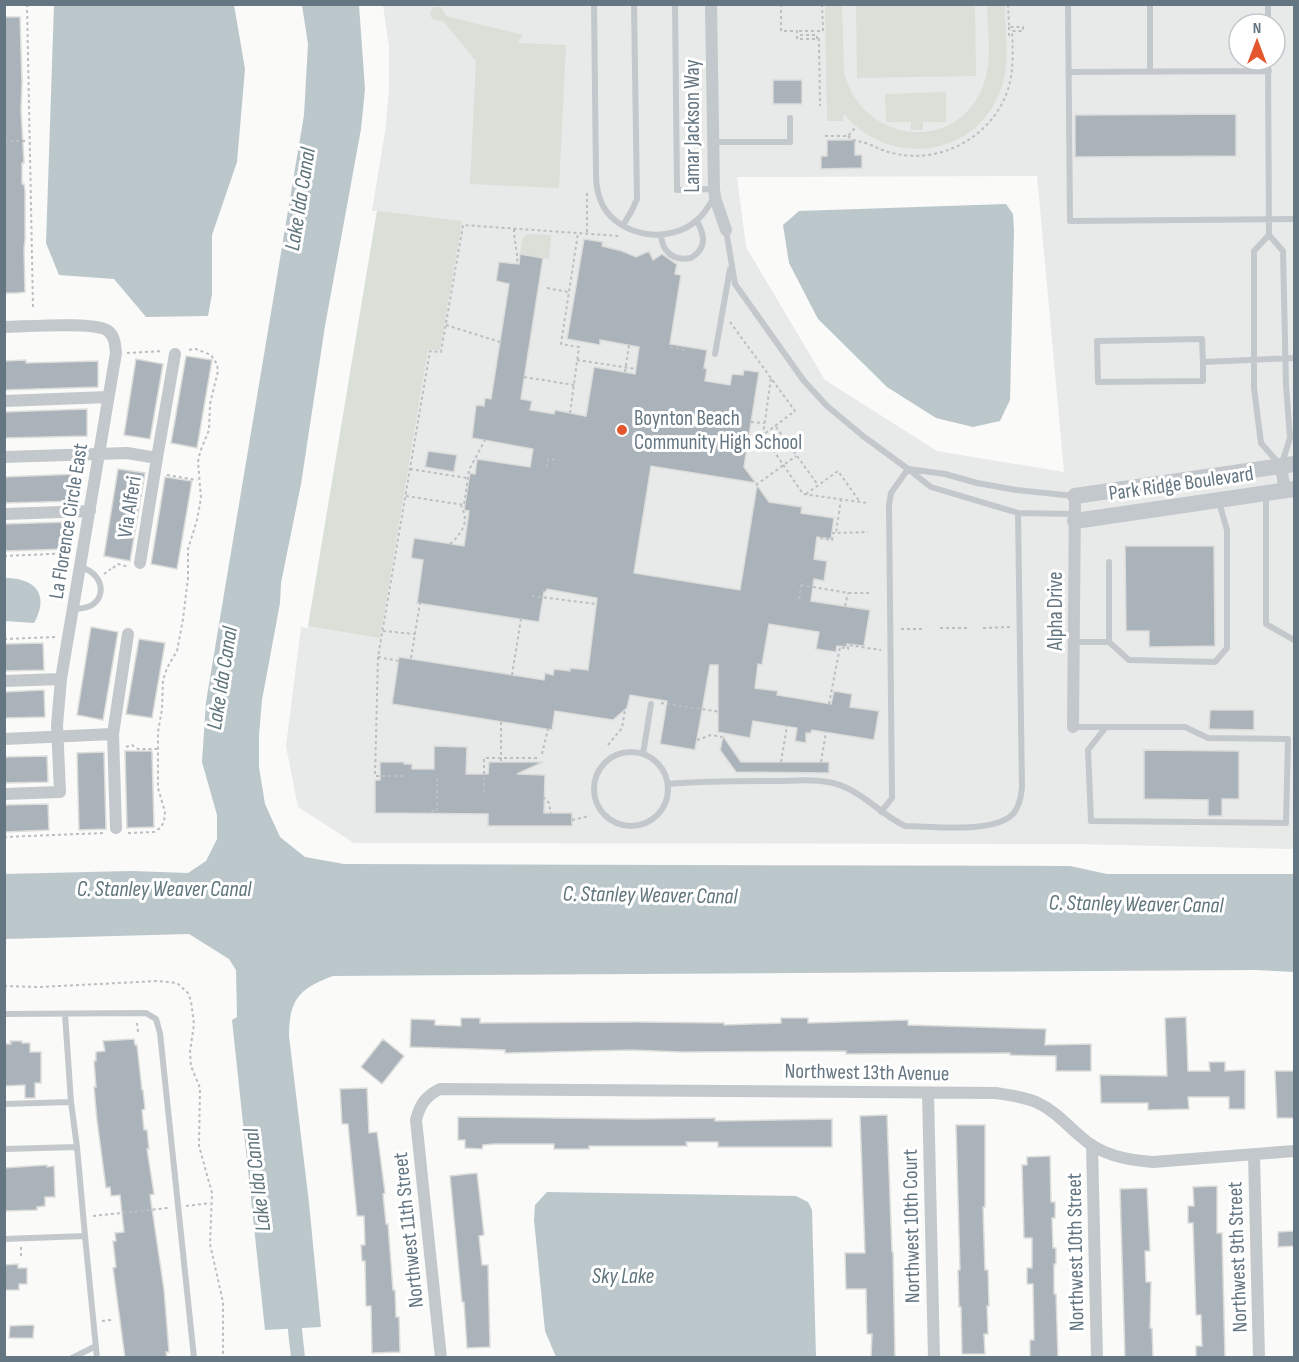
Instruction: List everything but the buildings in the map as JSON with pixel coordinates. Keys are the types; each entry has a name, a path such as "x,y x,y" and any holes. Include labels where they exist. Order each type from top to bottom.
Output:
{"street":[{"name":"Lamar Jackson Way","path":"711,4 714,193"},
{"path":"714,193 726,230"},
{"name":"La Florence Circle East","path":"4,327 92,326 108,331 115,341 116,358 61,679 57,737 60,792 4,794"},
{"name":"Via Alferi","path":"137,562 176,352"},
{"path":"4,401 108,397"},
{"name":"Via Alferi","path":"4,457 127,453 157,458"},
{"path":"1288,465 1290,490"},
{"name":"Park Ridge Boulevard","path":"1075,496 1288,465"},
{"name":"Park Ridge Boulevard","path":"1075,518 1290,490"},
{"name":"Alpha Drive","path":"1073,727 1075,496"},
{"path":"4,514 90,511"},
{"path":"116,831 113,734 128,634"},
{"path":"4,681 61,679"},
{"path":"4,739 113,734"},
{"name":"Northwest 13th Avenue","path":"424,1101 440,1089 450,1088 995,1093 1026,1098 1056,1114 1092,1145 1120,1158 1153,1162 1294,1151"},
{"name":"Northwest 10th Court","path":"928,1093 934,1358"},
{"name":"Northwest 11th Street","path":"424,1101 418,1110 416,1120 441,1358"},
{"name":"Northwest 10th Street","path":"1092,1145 1097,1358"},
{"name":"Northwest 9th Street","path":"1254,1155 1259,1358"}],"lane":[{"path":"594,4 597,188 604,206 611,216 623,225 651,236 661,236 662,243 669,254 675,258 691,258 698,254 705,241 697,221"},
{"path":"623,225 637,199 634,4"},
{"path":"675,4 677,190 714,193"},
{"path":"1068,4 1070,221 1294,219"},
{"path":"1150,4 1150,72"},
{"path":"1069,72 1227,71"},
{"path":"1269,72 1269,235 1283,251 1290,438 1288,465"},
{"path":"713,142 790,142 790,118"},
{"name":"Lamar Jackson Way","path":"661,236 680,231 697,221 714,193"},
{"path":"726,230 735,284 804,381 827,406 863,436 931,488 1018,513 1075,518"},
{"path":"1269,235 1254,251 1254,388 1261,443 1288,465"},
{"path":"715,354 731,266"},
{"path":"1202,339 1203,362 1203,381 1098,382 1098,341 1202,339"},
{"path":"1203,362 1294,358"},
{"path":"908,469 945,474 1006,488 1075,496"},
{"path":"882,812 892,798 889,505 891,493 908,469"},
{"path":"1266,494 1266,624 1294,640"},
{"path":"1074,642 1109,642 1129,660 1215,662 1227,648 1227,530 1218,501"},
{"path":"668,784 717,781 822,781 847,788 905,825 978,826 994,824 1013,814 1022,788 1018,513"},
{"path":"1109,562 1109,642"},
{"path":"73,608 81,609 91,606 97,602 101,592 99,579 89,570 80,567"},
{"path":"643,754 651,704"},
{"path":"1073,727 1106,727 1185,727 1208,738 1288,739 1286,823 1091,821 1088,750 1106,727"},
{"path":"634,752 643,754 650,757 662,769 668,784 666,801 657,815 643,824 618,824 604,815 595,801 594,785 599,769 610,758 618,754 634,752"},
{"path":"4,1014 146,1013 156,1019 194,1358"},
{"path":"65,1014 70,1102 77,1147 97,1358"},
{"path":"4,1104 70,1102"},
{"path":"4,1149 77,1147"},
{"path":"4,1239 84,1236"},
{"path":"72,1358 96,1346"}],"path":[{"path":"27,4 33,307"},
{"path":"781,4 781,31 797,31 797,39 817,39"},
{"path":"820,106 819,39 817,35 800,35 800,31 823,31 822,4"},
{"path":"1008,4 1009,35 1012,35"},
{"path":"825,136 848,136 855,142 866,142 887,152 908,156 937,154 963,143 978,133 992,119 1006,95 1012,74 1012,31 1023,31 1023,27 1009,27"},
{"path":"848,136 856,127"},
{"path":"4,141 28,141"},
{"path":"587,190 587,234"},
{"path":"403,776 375,776 378,657 430,351 441,352 463,225 620,236"},
{"path":"514,229 517,264"},
{"path":"570,413 579,346 561,344 578,233"},
{"path":"548,288 569,292"},
{"path":"567,309 572,309"},
{"path":"727,317 795,411 763,435"},
{"path":"446,325 500,342"},
{"path":"625,372 629,345"},
{"path":"670,348 685,350"},
{"path":"4,837 116,831 154,832 164,822 165,812 158,788 158,749 163,680 177,651 188,578 188,549 200,510 198,480 200,452 209,430 210,404 218,371 217,364 211,355 196,350 124,353"},
{"path":"577,360 636,369"},
{"path":"524,377 574,385"},
{"path":"771,378 763,435 803,494 867,503"},
{"path":"660,412 675,415"},
{"path":"751,422 764,423"},
{"path":"775,426 818,485"},
{"path":"406,496 464,505 469,470 485,440"},
{"path":"756,484 796,456"},
{"path":"547,467 548,459 560,460"},
{"path":"410,469 468,478"},
{"path":"806,494 838,471 860,502"},
{"path":"162,474 198,480"},
{"path":"836,533 841,500"},
{"path":"450,544 463,532 465,514 460,505"},
{"path":"820,538 832,540 833,533 868,532"},
{"path":"4,556 72,553"},
{"path":"103,576 118,564 129,567 137,562"},
{"path":"799,599 802,580"},
{"path":"801,585 848,592 868,592"},
{"path":"845,606 848,592"},
{"path":"532,596 596,604"},
{"path":"411,658 420,603"},
{"path":"512,675 521,619"},
{"path":"983,628 1011,627"},
{"path":"940,628 968,628"},
{"path":"897,629 925,629"},
{"path":"383,631 415,634"},
{"path":"4,639 58,637"},
{"path":"829,704 840,647 848,649 848,645 881,650"},
{"path":"378,657 399,661"},
{"path":"651,704 652,702 721,712"},
{"path":"608,745 622,728 625,710"},
{"path":"501,722 501,762"},
{"path":"781,762 787,726"},
{"path":"542,754 548,729"},
{"path":"821,762 826,732"},
{"path":"697,740 711,735 722,737"},
{"path":"120,748 132,745 138,749 158,749"},
{"path":"484,792 484,758 519,760 538,758 536,763"},
{"path":"431,811 437,811 437,778"},
{"path":"437,783 443,783"},
{"path":"431,794 437,794"},
{"path":"543,797 549,803 551,814"},
{"path":"437,800 443,800"},
{"path":"572,819 590,816"},
{"path":"137,1021 138,1032"},
{"path":"186,1206 211,1203"},
{"path":"90,1216 170,1208"},
{"path":"21,1246 21,1256"},
{"path":"101,1321 111,1320"}],"shaded area":[{"name":"Boynton Beach Community High School","path":"383,5 1294,5 1294,849 1075,844 354,843 298,807 286,746 301,627 308,628 377,211 372,211 385,132 389,90 389,47","holes":["1037,176 1064,472 937,451 825,380 746,247 737,177"]},
{"path":"825,5 842,5 844,72 853,95 868,113 886,125 907,131 928,131 949,125 967,112 981,91 988,59 987,5 1005,5 1006,66 1002,86 990,110 974,128 954,141 932,148 908,148 885,143 863,132 844,114 843,121 827,121"},
{"path":"856,5 975,5 976,76 857,78"},
{"path":"434,7 441,7 446,16 523,35 518,43 566,45 559,188 470,184 476,61 443,21 432,19 430,13"},
{"path":"946,92 946,122 923,122 923,130 911,130 911,122 886,122 885,94"},
{"path":"377,211 462,221 440,350 428,349 380,638 308,626"},
{"path":"528,234 551,235 549,259 520,254 522,239"}],"water":[{"path":"54,5 234,5 245,69 237,162 212,235 212,294 208,316 146,317 114,279 59,275 46,243"},
{"name":"C. Stanley Weaver Canal","path":"302,5 359,5 365,89 361,129 325,326 301,484 281,583 280,603 262,700 259,767 265,804 280,837 305,857 344,864 1070,866 1107,874 1294,874 1294,972 1255,970 333,976 312,985 299,997 291,1013 289,1036 321,1327 265,1330 232,1020 237,1017 236,970 229,959 189,934 5,939 4,874 131,871 188,873 206,861 217,839 217,815 202,762 206,702 304,115 308,44"},
{"path":"1006,204 1013,214 1014,231 1010,400 1000,421 973,427 936,418 887,387 818,319 789,263 783,225 799,211"},
{"path":"5,578 24,581 37,590 40,604 34,623 5,621"},
{"name":"Sky Lake","path":"547,1192 796,1196 808,1202 812,1210 816,1357 556,1357 545,1331 534,1220 535,1205"}],"waterway":[{"name":"Lake Ida Canal","path":"293,1312 298,1358"}],"place":[{"name":"Boynton Beach Community High School","path":"622,430"}]}
